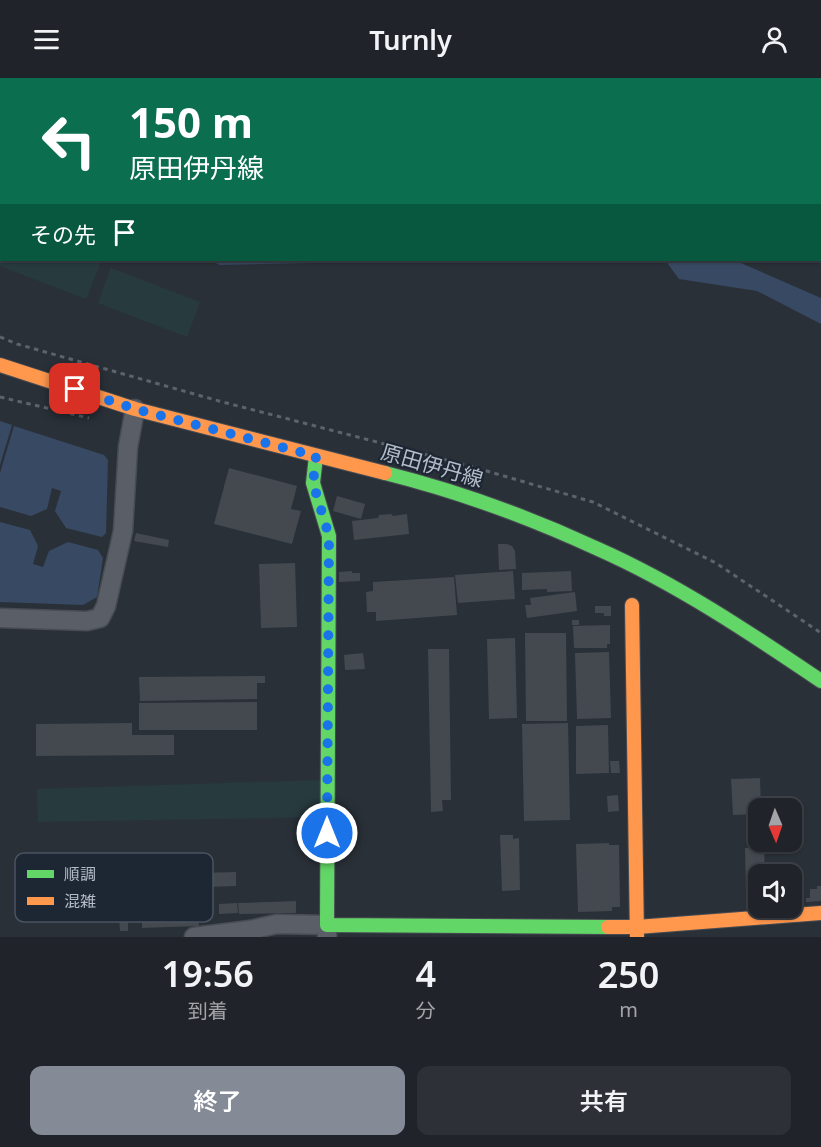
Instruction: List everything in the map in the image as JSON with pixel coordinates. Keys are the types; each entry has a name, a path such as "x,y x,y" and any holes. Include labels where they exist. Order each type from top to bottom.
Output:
{"street":[{"name":"原田伊丹線","path":"0,365 135,409 401,477 460,494 516,514 599,549 663,582 747,631 821,681"},
{"path":"0,618 87,621 99,618 106,606 123,531 128,447 135,409"},
{"path":"316,456 313,483 329,536 327,931"},
{"path":"633,605 637,932"},
{"path":"194,937 277,924 327,931 637,932 821,913"}],"path":[{"path":"0,397 99,420"}],"green space":[{"path":"0,261 91,261 100,264 86,299 0,266"},
{"path":"111,268 200,302 187,337 98,303"},
{"path":"323,780 321,817 38,822 37,789"}],"water":[{"path":"211,261 317,261 310,263 220,265"},
{"path":"666,261 684,261 685,263 736,261 821,298 821,324 757,291 679,279"},
{"path":"0,421 12,425 0,465"},
{"path":"14,426 104,455 108,460 106,533 102,537 66,528 55,511 61,491 52,488 47,509 31,516 0,507 0,473"},
{"path":"0,522 30,530 38,546 33,564 43,567 49,551 68,542 98,550 103,558 97,597 83,605 0,602"}],"building":[{"path":"229,468 297,486 291,509 301,511 292,544 214,524"},
{"path":"337,496 365,504 361,519 333,511"},
{"path":"391,514 393,516 407,514 409,534 354,540 352,521"},
{"path":"136,533 169,540 168,547 134,541"},
{"path":"498,544 512,546 515,551 516,569 499,570"},
{"path":"295,563 297,627 261,628 259,564"},
{"path":"352,571 352,573 360,573 360,581 339,582 339,572"},
{"path":"513,571 515,599 458,603 455,575"},
{"path":"571,571 572,591 522,590 522,573"},
{"path":"454,577 457,615 376,621 376,612 367,612 366,592 373,591 373,582"},
{"path":"575,592 577,611 527,618 525,605 531,605 530,598"},
{"path":"595,606 611,606 611,616 595,613"},
{"path":"572,620 579,620 579,625 572,625"},
{"path":"610,625 610,644 607,644 607,648 574,648 573,626"},
{"path":"525,633 566,633 567,721 526,721"},
{"path":"515,638 517,718 489,719 487,639"},
{"path":"428,649 449,649 451,800 442,800 443,811 431,812"},
{"path":"609,652 611,718 577,719 575,653"},
{"path":"363,653 365,669 345,670 344,655"},
{"path":"265,676 265,683 257,683 257,699 140,701 139,677"},
{"path":"257,702 257,730 139,730 139,703"},
{"path":"132,723 132,735 174,735 174,755 36,756 36,724"},
{"path":"568,723 570,820 524,821 522,724"},
{"path":"608,725 609,773 576,774 576,726"},
{"path":"610,761 619,761 620,773 611,773"},
{"path":"760,778 761,798 748,798 748,814 733,815 731,779"},
{"path":"618,795 619,811 608,812 607,796"},
{"path":"500,835 513,835 513,839 519,838 520,890 502,891"},
{"path":"609,843 609,845 619,845 620,907 612,907 612,911 578,912 576,844"},
{"path":"745,848 748,848 748,852 764,852 765,864 748,864 748,894 746,894"},
{"path":"236,872 236,886 213,887 213,873"},
{"path":"817,886 821,886 821,901 806,902 806,898 810,898 810,889 817,889"},
{"path":"296,901 296,913 239,914 238,903"},
{"path":"237,903 238,913 219,914 219,904"},
{"path":"119,922 128,922 128,931 120,931"},
{"path":"142,922 199,922 199,926 142,928"}],"traffic: fast":[{"path":"316,456 313,483 329,536 327,925 608,927"},
{"path":"385,473 493,506 573,538 627,563 713,610 821,681"}],"traffic: slow":[{"path":"0,365 135,409 385,473"},
{"path":"632,605 637,937"},
{"path":"608,927 637,927 821,913"}],"route":[{"path":"75,389 135,409 316,456 313,483 329,536 327,833"}]}
